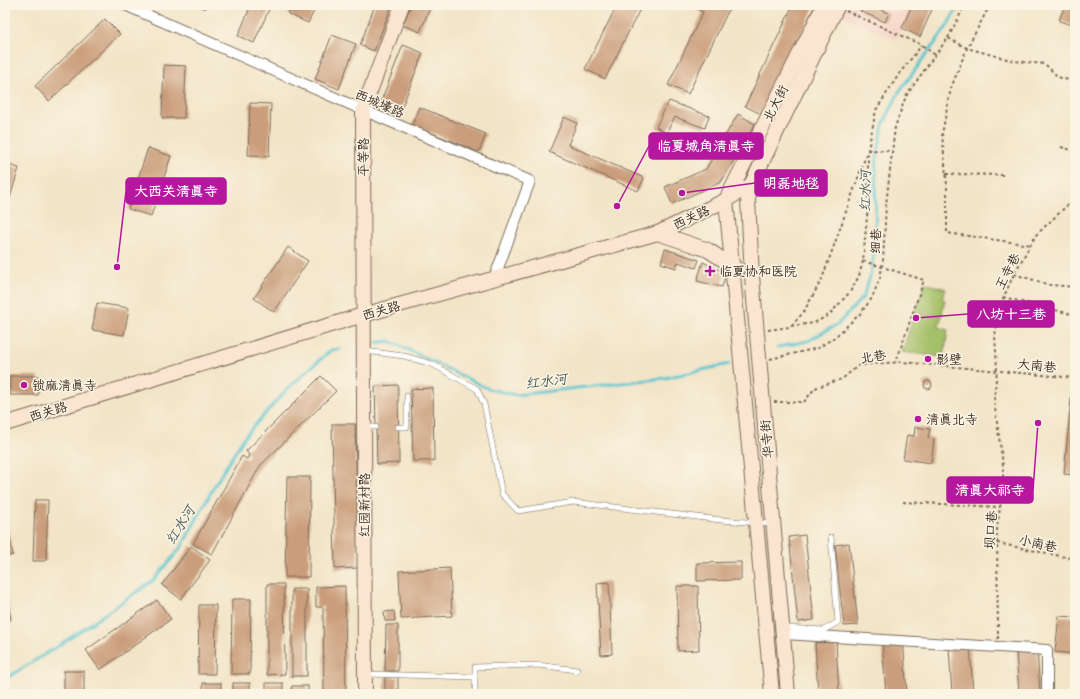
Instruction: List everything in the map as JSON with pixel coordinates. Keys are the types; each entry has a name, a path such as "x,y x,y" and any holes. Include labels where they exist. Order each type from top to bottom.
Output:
{"main road":[{"name":"平等路","path":"363,315 363,110 402,5"},
{"name":"北大街","path":"751,185 833,6"},
{"name":"北大街","path":"726,200 833,6"},
{"name":"西关路","path":"5,424 363,315 658,233 726,200 751,185"},
{"name":"华寺街","path":"751,185 748,200 752,276 773,524 784,631 788,694"},
{"name":"华寺街","path":"726,200 772,694"},
{"path":"658,233 708,250 733,267 752,276"},
{"name":"红园新村路","path":"363,315 363,351 370,427 365,694"}],"street":[{"name":"西城壕路","path":"125,5 363,110 530,181 494,279"},
{"path":"784,631 1047,650 1047,694"}],"lane":[{"path":"363,351 404,356 432,364 477,389 484,404 502,494 518,511 573,502 721,520 773,524"},
{"path":"398,427 407,427 407,396"},
{"path":"784,631 824,630 838,622 831,537"},
{"path":"475,694 475,667 538,665 577,670"},
{"path":"365,674 475,677"}],"path":[{"name":"细巷","path":"760,361 784,357 818,348 835,337 860,314 872,298 882,266 886,205 895,127 906,96 948,38 965,5"},
{"path":"990,5 967,48 951,88 942,134 946,174 947,233 1031,245"},
{"path":"833,6 922,45 935,55"},
{"path":"948,38 967,48 1014,61 1045,64 1058,76 1075,82"},
{"path":"790,326 803,313 822,279 868,150 876,110 899,74 922,45"},
{"path":"1061,147 1075,151"},
{"path":"868,150 892,151"},
{"path":"757,332 814,323 829,314 850,292 859,276 863,261 868,206 868,150"},
{"path":"946,174 1004,175"},
{"name":"王寺巷","path":"997,369 995,336 1000,305 1003,297 1036,235 1075,198"},
{"path":"863,261 924,280 896,362"},
{"path":"1014,274 1050,285 1075,287"},
{"path":"1003,297 1075,315"},
{"name":"北巷","path":"763,402 804,402 815,388 842,378 859,365 896,362 997,369"},
{"name":"大南巷","path":"997,369 1075,378"},
{"name":"坝口巷","path":"997,369 994,400 1003,465 1003,489 997,543 998,646"},
{"path":"903,502 1000,507"},
{"name":"小南巷","path":"997,543 1075,559"}],"shaded area":[{"path":"818,5 914,5 896,40"}],"green space":[{"path":"925,283 946,289 942,298 945,300 939,327 948,330 944,357 902,352"}],"building":[{"path":"197,5 206,5 205,9"},
{"path":"251,5 271,5 254,43 238,36"},
{"path":"292,5 317,5 308,23 288,14"},
{"path":"375,5 392,5 374,51 360,45"},
{"path":"411,5 431,5 420,32 403,25"},
{"path":"617,5 642,5 605,79 585,69"},
{"path":"689,5 731,5 688,94 668,85 703,12"},
{"path":"793,5 815,5 763,115 745,106"},
{"path":"863,5 883,5 881,10 889,13 885,22 860,11"},
{"path":"912,5 934,5 920,37 902,28"},
{"path":"1065,5 1075,5 1075,26 1059,21"},
{"path":"105,19 120,34 49,101 35,86"},
{"path":"332,35 356,44 339,89 315,79"},
{"path":"403,45 423,53 398,117 378,109"},
{"path":"164,65 186,66 184,118 162,118"},
{"path":"669,101 709,116 705,128 675,117 666,133 656,127"},
{"path":"250,103 271,104 269,156 248,155"},
{"path":"419,107 486,134 479,152 412,125"},
{"path":"738,114 755,124 721,182 672,204 665,187 706,169"},
{"path":"564,117 577,123 568,145 644,178 638,191 549,152"},
{"path":"148,148 171,156 151,216 128,209"},
{"path":"5,164 19,168 5,214"},
{"path":"288,247 308,261 274,312 254,298"},
{"path":"665,249 699,260 696,268 678,262 676,268 661,263"},
{"path":"703,262 726,273 722,287 697,281"},
{"path":"97,303 129,308 124,335 92,330"},
{"name":"锁麻清真寺","path":"10,376 38,376 38,395 10,395"},
{"path":"321,376 336,391 260,466 212,554 193,544 242,456 247,459 249,455 246,451"},
{"path":"926,381 930,381 932,385 930,389 926,389 924,387 924,383"},
{"path":"398,385 399,463 377,464 375,386"},
{"path":"433,388 434,461 413,461 411,389"},
{"path":"1072,388 1075,388 1075,475 1064,474"},
{"path":"332,424 355,424 358,568 335,569"},
{"path":"915,427 930,429 928,438 934,439 931,463 903,459 907,435 914,436"},
{"path":"287,477 310,477 309,577 285,577"},
{"path":"35,500 48,500 46,561 33,561"},
{"path":"5,515 13,555 5,557"},
{"path":"805,535 814,620 798,622 789,537"},
{"path":"849,543 858,625 844,626 835,545"},
{"path":"191,546 210,560 181,599 162,585"},
{"path":"741,562 741,580 697,581 697,563"},
{"path":"450,568 452,616 401,619 399,571"},
{"path":"609,582 612,654 601,655 597,583"},
{"path":"5,584 11,620 5,621"},
{"path":"267,584 284,584 285,674 267,675"},
{"path":"345,586 346,694 324,694 323,607 316,607 316,587"},
{"path":"677,586 698,586 699,650 678,651"},
{"path":"292,589 307,589 307,676 292,676"},
{"path":"232,599 251,599 250,674 231,674"},
{"path":"157,600 171,619 100,670 86,650"},
{"path":"199,605 216,605 215,674 198,674"},
{"path":"394,611 395,621 385,621 384,612"},
{"path":"1059,616 1075,617 1075,654 1055,652"},
{"path":"386,625 398,625 398,671 385,671"},
{"path":"903,638 907,694 886,694 882,639"},
{"path":"836,642 839,694 818,694 815,643"},
{"path":"970,646 973,694 952,694 949,648"},
{"path":"1037,648 1040,694 1019,694 1016,650"},
{"path":"64,671 84,671 84,694 64,694"},
{"path":"385,677 398,677 398,694 385,694"},
{"path":"203,683 221,683 221,694 203,694"},
{"path":"233,683 250,683 250,694 233,694"},
{"path":"266,683 283,683 283,694 266,694"},
{"path":"292,686 308,686 308,694 292,694"}],"waterway":[{"name":"红水河","path":"778,347 808,341 838,324 863,297 870,277 875,249 876,164 883,125 899,92 946,28 959,5"},
{"name":"红水河","path":"375,343 390,341 489,389 516,395 665,378 729,364"},
{"name":"红水河","path":"5,679 60,645 154,580 182,546 216,483 245,436 290,386 331,350 340,349"}],"place":[{"name":"明磊地毯","path":"682,193"},
{"name":"临夏城角清真寺","path":"617,206"},
{"name":"大西关清真寺","path":"117,267"},
{"name":"临夏协和医院","path":"710,271"},
{"name":"八坊十三巷","path":"916,318"},
{"name":"影壁","path":"928,359"},
{"name":"锁麻清真寺","path":"24,385"},
{"name":"清真北寺","path":"918,419"},
{"name":"清真大祁寺","path":"1038,423"}]}
